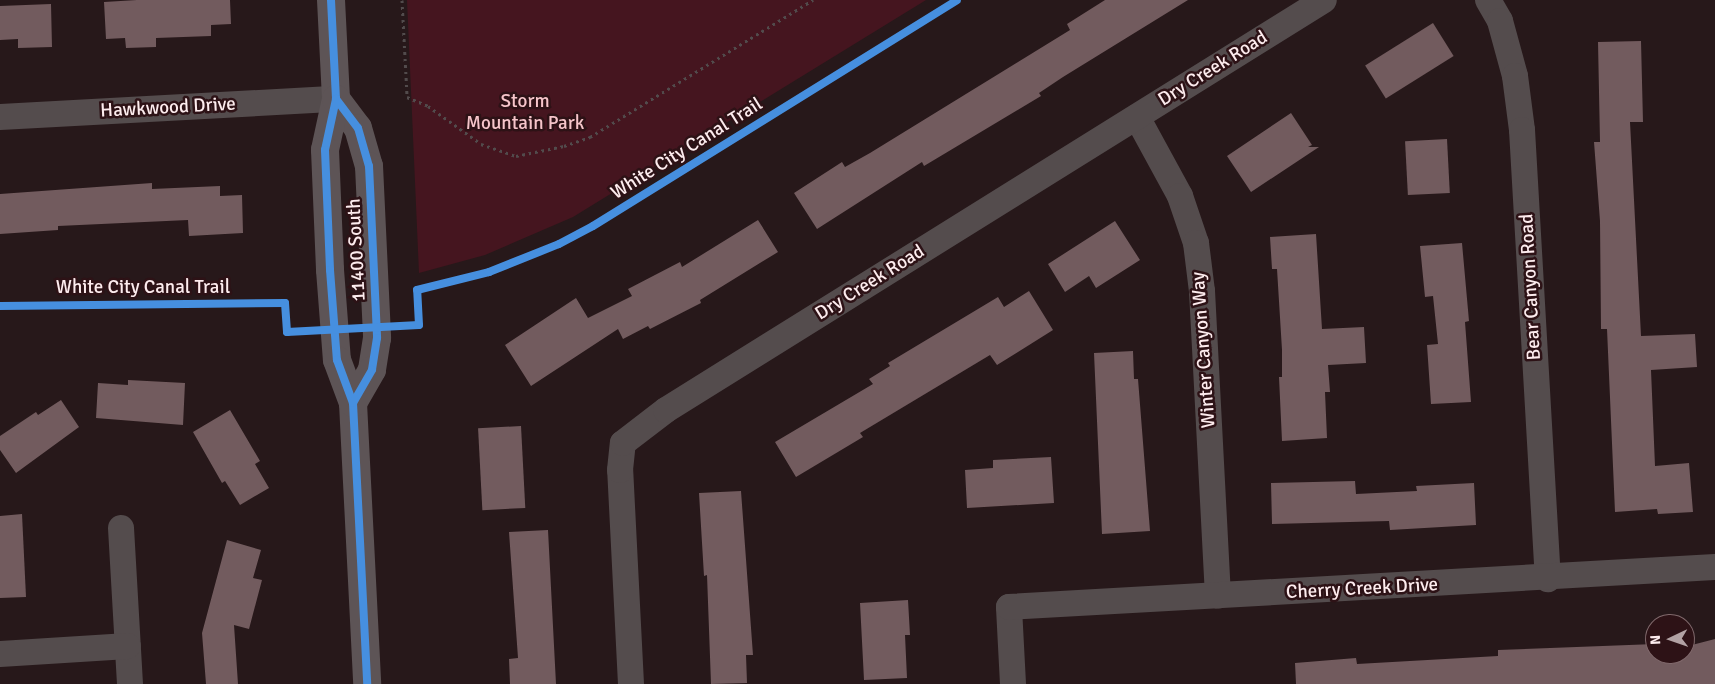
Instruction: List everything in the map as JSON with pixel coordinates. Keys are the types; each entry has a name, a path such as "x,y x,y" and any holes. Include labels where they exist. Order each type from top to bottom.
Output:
{"main road":[{"name":"11400 South","path":"331,0 336,99 325,150 330,270 337,360 353,403 367,684"},
{"name":"11400 South","path":"336,99 358,128 365,146 370,192 378,338 372,370 353,403"}],"street":[{"name":"Dry Creek Road","path":"631,684 620,479 623,443 666,410 1324,0"},
{"name":"Bear Canyon Road","path":"1488,0 1500,21 1515,76 1522,130 1548,579"},
{"name":"Hawkwood Drive","path":"0,117 336,99"},
{"name":"Winter Canyon Way","path":"1137,117 1180,196 1196,243 1202,291 1218,596"},
{"path":"121,528 130,684"},
{"name":"Cherry Creek Drive","path":"1013,684 1009,607 1548,579 1715,567"},
{"path":"0,654 128,646"}],"path":[{"path":"402,0 407,97 428,106 481,144 516,156 564,146 590,137 814,0"}],"green space":[{"name":"Storm Mountain Park","path":"407,0 926,0 573,217 485,255 419,273"}],"building":[{"path":"230,0 231,24 211,25 211,36 156,38 156,47 126,48 125,38 106,39 104,2"},
{"path":"1105,0 1188,0 1063,77 1039,93 1041,96 924,166 922,162 817,229 794,193 842,162 845,167 870,153 1070,30 1067,24"},
{"path":"51,4 52,47 18,48 18,39 0,40 0,6"},
{"path":"1433,23 1454,56 1386,98 1365,65"},
{"path":"1641,41 1643,122 1630,122 1641,336 1695,334 1697,367 1651,370 1655,466 1689,463 1693,512 1658,514 1657,509 1615,512 1607,329 1601,329 1600,221 1594,142 1600,142 1598,42"},
{"path":"1291,113 1312,145 1308,147 1319,147 1251,192 1227,156"},
{"path":"1447,139 1450,193 1408,195 1405,141"},
{"path":"152,183 152,189 220,186 220,196 242,195 243,233 189,236 188,220 58,226 58,230 0,234 0,194"},
{"path":"758,220 778,252 700,300 701,303 650,329 648,326 623,339 618,329 531,386 505,345 576,298 588,318 632,296 628,289 680,262 682,267"},
{"path":"1115,221 1140,260 1096,288 1089,276 1065,292 1048,264"},
{"path":"1316,234 1322,329 1364,327 1366,363 1328,365 1330,392 1325,392 1327,438 1282,441 1279,377 1282,377 1282,350 1277,269 1272,269 1270,237"},
{"path":"1462,243 1469,321 1465,322 1471,402 1431,404 1427,345 1438,344 1433,296 1425,297 1420,246"},
{"path":"1029,291 1053,330 997,365 990,355 860,433 863,437 796,477 775,442 873,384 869,379 890,366 888,363 998,297 1004,307"},
{"path":"1133,351 1134,379 1138,379 1150,531 1102,534 1094,353"},
{"path":"128,380 185,383 183,425 96,418 98,383 128,385"},
{"path":"61,400 79,427 16,473 0,450 0,436 36,412 38,415"},
{"path":"230,410 260,461 255,464 269,488 240,505 225,481 222,483 193,432"},
{"path":"521,426 525,508 482,510 478,428"},
{"path":"1051,457 1054,503 967,508 965,470 993,468 993,460"},
{"path":"1355,481 1356,494 1417,491 1416,486 1474,483 1476,525 1390,530 1389,521 1272,524 1271,483"},
{"path":"741,491 753,655 746,655 747,683 711,684 707,575 704,576 699,493"},
{"path":"22,514 26,597 0,598 0,516"},
{"path":"548,530 556,684 510,684 509,659 518,658 509,532"},
{"path":"227,540 261,550 253,578 262,580 249,629 234,625 238,684 206,684 202,633"},
{"path":"908,600 910,635 905,635 907,678 864,680 860,603"},
{"path":"1715,639 1715,684 1296,684 1295,663 1356,658 1357,664 1498,656 1498,650 1645,644 1645,664 1695,664 1695,644"}],"cycle path":[{"path":"331,0 336,99 325,150 330,270 337,360 353,403 367,684"},
{"name":"White City Canal Trail","path":"0,306 285,303 287,332 419,325 417,290 489,272 559,244 593,226 957,0"},
{"path":"336,99 358,128 369,166 377,338 372,370 353,403"}]}
